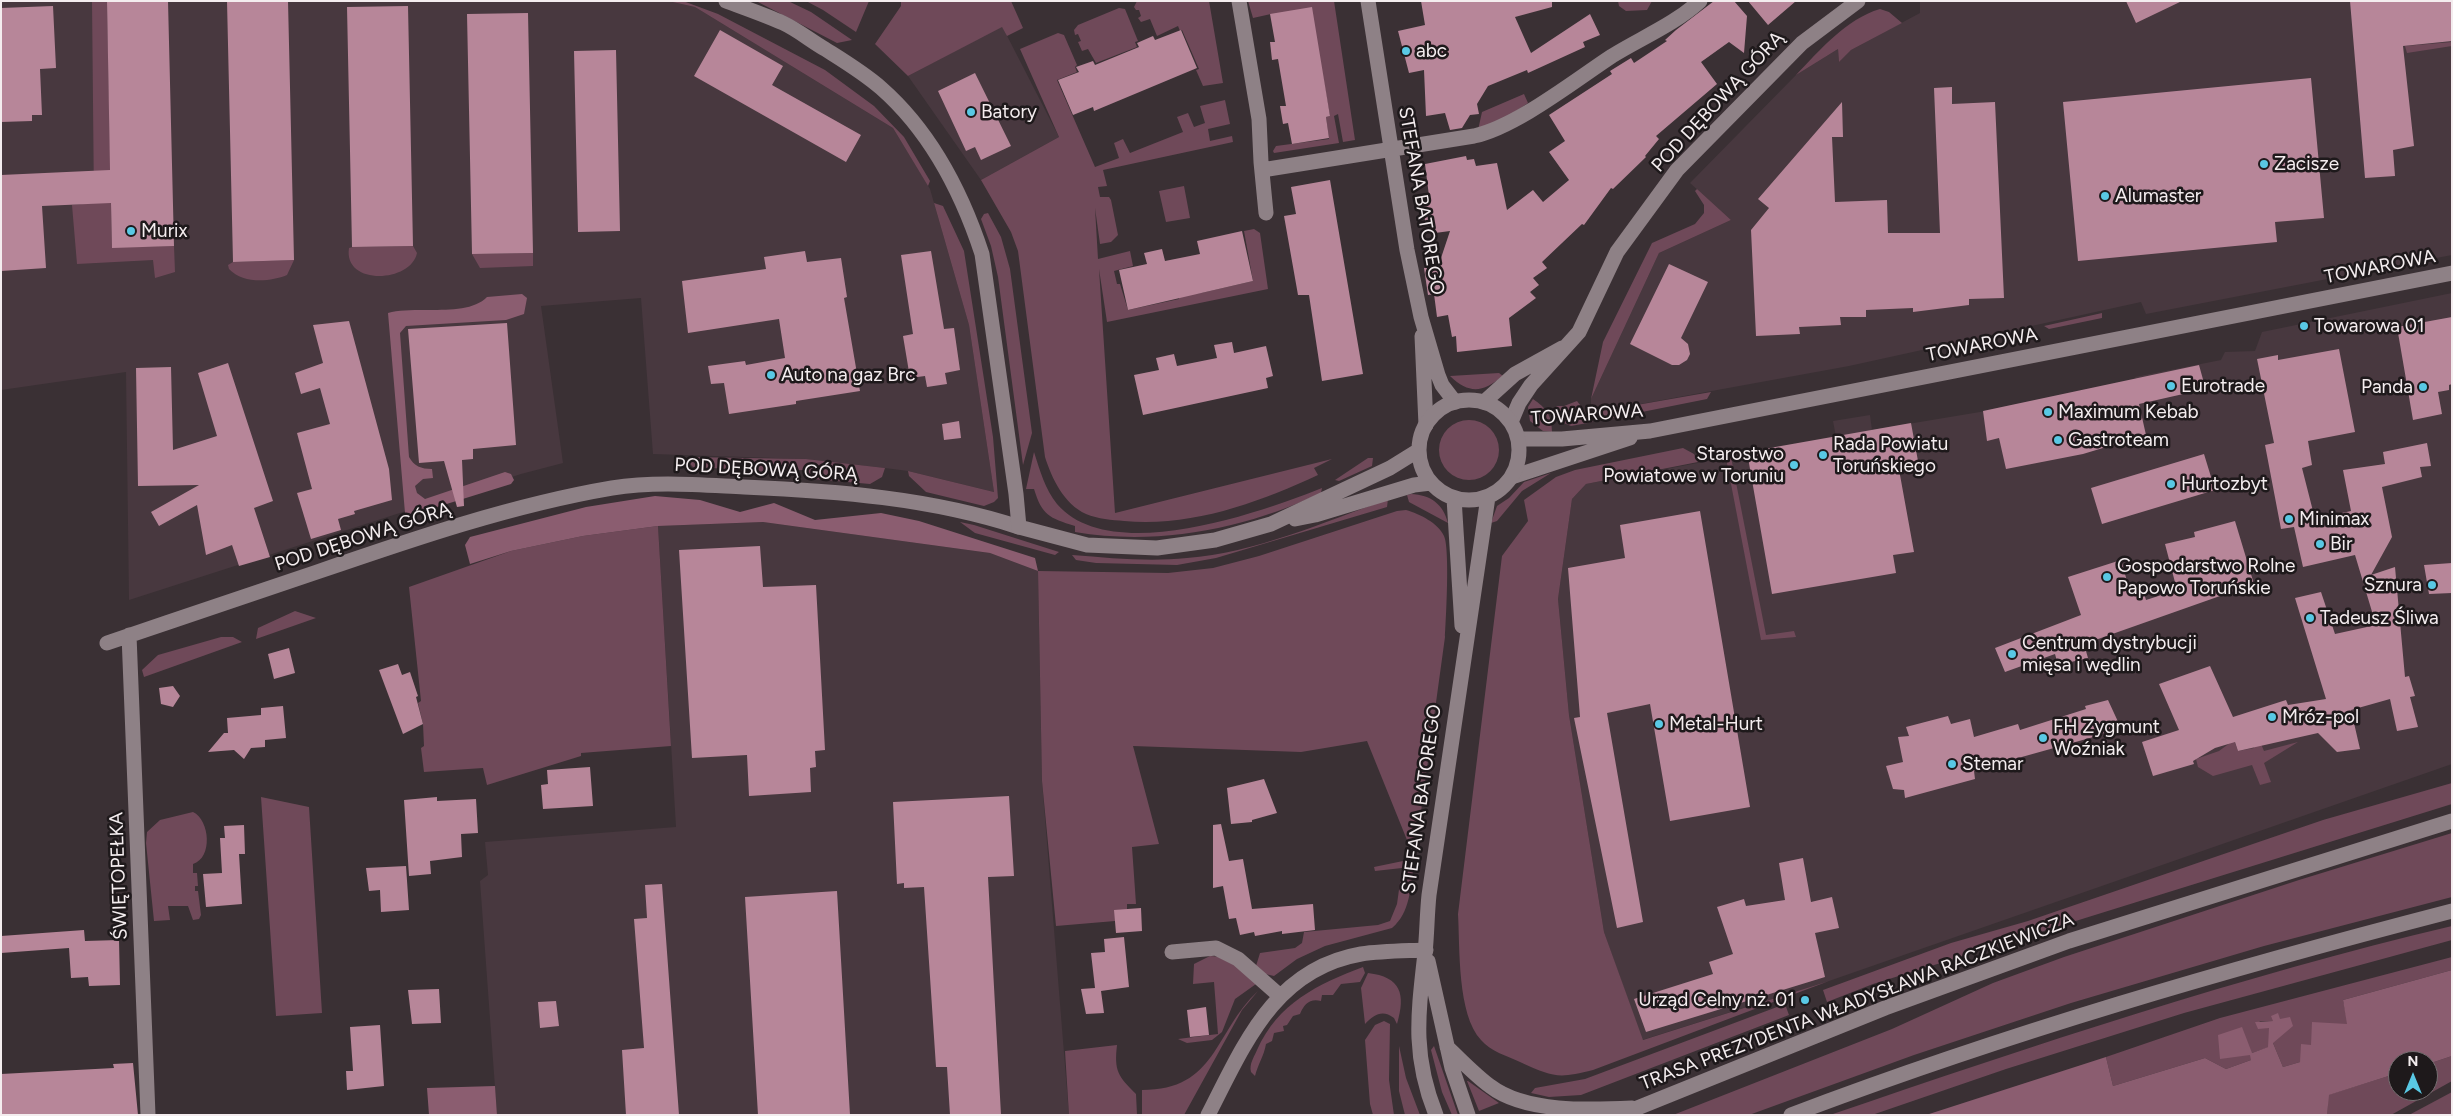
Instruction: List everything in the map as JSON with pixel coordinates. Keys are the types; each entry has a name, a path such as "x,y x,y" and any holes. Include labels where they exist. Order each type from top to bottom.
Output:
{"street":[{"path":"726,1 784,24 863,74 881,88 901,108 927,141 955,187 973,227 982,254 1019,527"},
{"path":"1239,1 1260,119 1266,213"},
{"name":"STEFANA BATOREGO","path":"1368,1 1406,250 1421,317 1442,385 1455,402"},
{"path":"1262,170 1474,136 1500,129 1613,56 1686,13 1700,1"},
{"name":"POD DĘBOWĄ GÓRĄ","path":"1511,422 1519,403 1531,385 1578,332 1617,252 1677,170 1802,43 1852,3"},
{"name":"TOWAROWA","path":"1519,439 1562,439 1650,431 2452,273"},
{"path":"1421,317 1426,425 1419,450 1423,469 1431,483 1440,491 1454,498 1470,500 1488,497 1504,487 1512,477 1519,458 1519,439 1511,422 1500,410 1484,402 1472,400 1455,402 1442,408 1426,425"},
{"path":"1484,402 1515,374 1568,345"},
{"path":"1512,477 1650,431"},
{"name":"POD DĘBOWĄ GÓRĄ","path":"107,642 402,543 537,504 614,488 678,484 825,491 908,501 985,516 1088,546 1157,548 1215,540 1271,524 1390,468 1419,450"},
{"path":"1271,524 1315,516 1414,485 1431,483"},
{"name":"STEFANA BATOREGO","path":"1436,1115 1427,1092 1418,1046 1419,1002 1426,950 1429,895 1488,497"},
{"name":"STEFANA BATOREGO","path":"1454,498 1464,654"},
{"name":"ŚWIĘTOPEŁKA","path":"129,635 148,1115"},
{"name":"TRASA PREZYDENTA WŁADYSŁAWA RACZKIEWICZA","path":"1620,1115 1885,1008 2069,941 2452,821"},
{"path":"1791,1115 1866,1086 2150,994 2280,956 2452,912"},
{"path":"1172,952 1216,948 1238,959 1280,996"},
{"path":"1208,1115 1254,1028 1280,996 1314,971 1348,958 1374,953 1426,950"},
{"name":"STEFANA BATOREGO","path":"1426,950 1447,1047 1458,1088 1468,1115"},
{"path":"1447,1047 1491,1087 1522,1100 1565,1109 1639,1107"}],"shaded area":[{"path":"1,1 668,1 695,7 893,128 930,189 969,325 994,492 908,471 806,459 653,454 641,298 541,306 563,463 521,474 129,600 126,372 1,390"},
{"path":"92,1 107,1 112,247 174,246 175,272 155,278 153,260 77,264 72,205 94,203"},
{"path":"668,1 683,1 718,14 825,70 874,106 904,137 930,181 928,186 893,128 695,7"},
{"path":"756,1 788,1 811,12 852,40 837,43"},
{"path":"806,1 869,1 856,32"},
{"path":"901,1 1011,1 1023,28 1007,36 1002,27 908,76 875,44 901,6"},
{"path":"1137,1 1209,1 1223,83 1203,86 1196,70 1199,69 1182,30 1180,31 1178,26 1157,36 1150,19 1141,22 1138,18 1141,16 1139,10 1136,10 1134,7"},
{"path":"1248,1 1334,1 1355,140 1343,142 1338,114 1334,116 1339,143 1274,153 1273,151 1276,146 1329,139 1326,117 1330,116 1322,72 1271,14 1253,18"},
{"path":"1618,1 1652,1 1647,10 1626,11 1619,6"},
{"path":"1920,1 2452,1 2452,255 2146,314 2141,302 1849,366 1591,413 1591,399 1659,253 1731,220 1690,183 1796,75 1838,49 1839,62 1851,50 1920,13"},
{"path":"1119,8 1125,9 1138,41 1135,42 1137,47 1096,63 1088,49 1082,51 1078,42 1081,41 1078,34 1075,35 1074,30 1078,25"},
{"path":"1880,9 1889,12 1902,23 1851,50 1839,62 1838,49 1796,75 1834,36 1856,20"},
{"path":"1002,26 1059,137 981,180 908,76"},
{"path":"1058,33 1064,35 1077,65 1075,67 1077,72 1057,80 1095,167 1119,158 1114,143 1123,139 1130,153 1183,132 1177,117 1188,113 1194,127 1205,123 1200,106 1225,100 1230,124 1208,129 1210,141 1232,136 1233,142 1103,170 1107,186 1098,187 1100,197 1109,197 1111,200 1118,235 1111,242 1100,244 1095,208 1098,259 1130,251 1133,266 1114,271 1117,284 1120,284 1128,310 1179,299 1179,295 1201,293 1253,281 1244,231 1254,229 1260,233 1268,289 1107,322 1099,269 1115,513 1332,459 1314,468 1318,475 1272,495 1224,511 1175,520 1150,522 1115,520 1091,516 1078,510 1060,490 1051,474 1045,457 1018,251 1011,232 981,180 1059,137 1020,49"},
{"path":"2452,42 2452,46 2407,53 2405,46"},
{"path":"1524,94 1528,103 1497,124 1478,130 1482,112"},
{"path":"1184,186 1190,218 1166,222 1159,191"},
{"path":"1697,189 1731,220 1659,253 1591,399 1603,342 1652,243 1695,224 1704,213 1704,205 1695,191"},
{"path":"934,203 943,206 964,251 993,437 998,498 984,506 926,492 909,476 908,471 994,492 969,325"},
{"path":"988,213 1001,237 1010,269 1032,433 1023,465 998,277 991,246 981,219 984,214"},
{"path":"413,246 417,253 412,263 403,270 391,275 378,276 366,274 356,269 350,260 349,248 353,247"},
{"path":"533,253 533,266 480,268 472,254"},
{"path":"294,260 287,275 265,280 242,277 229,269 228,265 233,262"},
{"path":"2452,293 2452,764 1829,981 1642,1040 1604,932 1569,715 1558,599 1572,499 1586,484 1836,437 1833,421 1870,415 1872,430 1980,412 2136,379 2135,377 2221,360 2225,352 2255,351 2262,332"},
{"path":"522,294 527,298 524,314 506,320 406,326 400,333 409,457 418,466 432,469 433,478 423,479 415,486 417,493 425,499 505,472 511,474 514,480 511,484 408,516 405,513 388,313 412,310 454,309 478,303 487,297"},
{"path":"2102,313 2102,318 2049,329 2044,326"},
{"path":"1499,373 1503,376 1483,388 1476,389 1464,386 1450,376"},
{"path":"1711,392 1707,399 1602,420 1591,413"},
{"path":"1533,399 1547,412 1551,421 1552,432 1543,431 1530,421 1528,407"},
{"path":"1577,401 1593,422 1571,426 1561,422 1554,409 1557,406 1564,406"},
{"path":"1469,420 1485,425 1490,429 1494,434 1499,450 1494,466 1490,471 1485,475 1469,480 1453,475 1448,471 1444,466 1439,450 1444,434 1448,429 1453,425"},
{"path":"1683,448 1694,454 1698,462 1586,484 1572,499 1558,599 1569,715 1604,932 1643,1040 1829,981 1593,1070 1571,1075 1556,1075 1531,1067 1499,1053 1481,1040 1473,1029 1468,1014 1461,980 1458,914 1502,556 1528,521 1524,500 1556,477 1575,470"},
{"path":"1034,452 1046,486 1057,504 1081,522 1112,531 1148,533 1186,529 1261,510 1322,488 1321,493 1292,506 1232,525 1169,535 1106,536 1075,532 1075,526 1053,518 1044,510 1034,489 1026,489"},
{"path":"688,457 806,459 885,468 882,477 870,484 814,479 804,470 751,472 750,476 736,476 729,469 693,467 688,462"},
{"path":"1731,457 1766,635 1794,631 1796,637 1761,640 1726,458"},
{"path":"1368,458 1373,458 1372,466 1339,481 1335,480"},
{"path":"1551,473 1522,491 1497,521 1491,523 1497,506 1509,498 1524,482"},
{"path":"1407,495 1425,496 1435,502 1443,511 1448,523 1409,502"},
{"path":"655,496 700,500 740,512 774,503 815,520 881,513 919,521 1035,558 1038,571 990,553 763,522 658,526 583,536 511,551 470,564 465,545 470,537 586,507"},
{"path":"1388,499 1387,507 1216,558 1177,565 1096,563 1076,560 1072,555 1158,560 1212,555 1238,550 1289,535"},
{"path":"1406,510 1423,517 1438,527 1444,536 1447,555 1445,637 1416,848 1407,840 1367,741 1301,752 1133,746 1159,844 1132,847 1136,904 1127,904 1127,909 1115,921 1056,926 1042,781 1038,571 1168,573 1213,568 1259,556 1397,511"},
{"path":"763,522 990,553 1038,571 1042,781 1069,1115 497,1115 480,881 488,875 485,842 676,827 658,526"},
{"path":"960,522 1059,552 1055,555 975,533"},
{"path":"658,526 671,746 581,753 581,756 487,785 483,768 424,772 421,748 424,746 423,724 418,703 421,701 409,587 511,551 583,536"},
{"path":"295,611 316,618 256,639 258,628"},
{"path":"221,637 233,637 242,642 144,677 142,670 158,655"},
{"path":"2258,737 2264,751 2298,742 2264,763 2271,782 2260,785 2252,765 2213,776 2198,767 2196,759 2219,751 2234,740 2238,751 2254,748 2252,739"},
{"path":"2452,783 2452,804 1873,984 1827,1002 1823,990 1951,943 2028,921 2323,820"},
{"path":"261,797 309,807 322,1013 276,1016"},
{"path":"193,812 199,816 203,823 207,839 204,854 193,864 193,873 197,873 198,886 195,886 195,891 198,891 201,915 199,919 193,920 188,906 168,906 170,920 154,921 146,843 147,832 160,820"},
{"path":"2452,833 2452,897 2264,946 2071,1003 1914,1055 1749,1115 1673,1115 1892,1029 1993,983 2064,957 2299,880"},
{"path":"1403,861 1414,865 1410,890 1403,914 1392,928 1325,946 1297,959 1274,976 1261,973 1256,966 1260,953 1295,948 1302,943 1304,932 1378,925 1390,921 1397,904 1402,868 1375,871 1374,867"},
{"path":"2452,926 2452,940 2184,1013 2006,1069 1872,1115 1830,1115 1984,1063 2217,989"},
{"path":"1210,956 1230,961 1256,984 1235,999 1222,1032 1212,1040 1187,1043 1178,1039 1218,1034 1214,982 1193,984 1194,964"},
{"path":"2452,957 2452,970 2343,1000 2348,1024 2311,1045 2300,1062 2283,1067 2273,1043 2273,1021 2259,1021 2269,1028 2269,1047 2252,1053 2251,1060 2226,1069 2205,1058 2113,1086 2106,1057 2220,1018"},
{"path":"1363,967 1365,973 1360,982 1341,984 1333,995 1322,995 1321,1001 1311,1001 1303,1007 1300,1014 1293,1016 1287,1025 1283,1026 1284,1031 1274,1033 1272,1041 1266,1044 1255,1076 1251,1072 1252,1061 1266,1034 1288,1008 1315,988"},
{"path":"2452,970 2452,1056 2438,1061 2438,1051 2388,1051 2388,1076 2329,1095 2327,1115 1926,1115 2106,1057 2113,1086 2205,1058 2226,1069 2251,1060 2250,1055 2220,1059 2218,1035 2242,1027 2252,1053 2268,1047 2269,1028 2258,1029 2255,1022 2273,1021 2271,1016 2278,1013 2280,1019 2290,1017 2293,1026 2273,1043 2283,1067 2300,1062 2301,1044 2311,1045 2312,1022 2347,1024 2343,1000"},
{"path":"1368,973 1388,978 1398,989 1401,1004 1397,1024 1390,1015 1378,1014 1365,1024 1361,988"},
{"path":"1258,991 1242,1010 1184,1115 1142,1115 1142,1090 1167,1087 1186,1080 1200,1069 1212,1056 1243,1007"},
{"path":"1785,1004 1789,1015 1581,1095 1549,1097 1531,1093 1535,1088 1585,1079"},
{"path":"1384,1021 1390,1024 1389,1080 1394,1115 1373,1115 1370,1104 1365,1040 1375,1025"},
{"path":"1117,1045 1117,1067 1121,1077 1136,1094 1137,1115 1069,1115 1065,1051"},
{"path":"1399,1046 1406,1078 1420,1115 1405,1115 1399,1091"},
{"path":"1434,1046 1458,1115 1452,1115 1442,1092 1431,1050"},
{"path":"2452,1056 2452,1081 2438,1089 2438,1061"},
{"path":"2388,1076 2388,1101 2416,1101 2391,1115 2327,1115 2328,1095"},
{"path":"1468,1081 1499,1103 1479,1111"},
{"path":"495,1086 497,1115 429,1115 427,1088"},
{"path":"2452,1092 2452,1115 2409,1115 2438,1101"}],"building":[{"path":"107,1 168,1 174,246 112,248 111,203 42,206 46,268 1,271 1,175 110,170"},
{"path":"227,1 288,1 294,260 233,262"},
{"path":"1421,1 1552,1 1552,7 1515,17 1531,53 1590,14 1600,35 1583,42 1585,47 1528,73 1527,70 1488,86 1477,104 1479,114 1470,115 1462,128 1450,130 1445,113 1426,116 1424,70 1409,73 1398,31 1425,25"},
{"path":"1714,1 1734,1 1747,16 1744,53 1729,42 1701,62 1717,84 1656,136 1659,139 1646,157 1613,189 1611,188 1584,225 1582,224 1542,262 1547,268 1533,278 1539,285 1530,292 1536,298 1509,318 1512,346 1457,352 1456,336 1452,337 1448,315 1437,317 1434,294 1428,295 1424,268 1438,267 1450,231 1435,233 1434,225 1426,226 1421,198 1429,196 1425,164 1466,156 1467,160 1474,159 1476,166 1497,163 1507,210 1533,190 1543,202 1569,180 1549,152 1565,141 1549,115 1612,74 1610,71 1631,58 1634,63 1667,41 1665,40 1676,30"},
{"path":"1748,1 1796,1 1768,25"},
{"path":"2126,1 2182,1 2136,23"},
{"path":"2350,1 2452,1 2452,41 2403,46 2414,146 2393,150 2395,176 2365,178"},
{"path":"53,6 56,68 40,69 42,115 32,115 32,121 1,122 1,8"},
{"path":"408,6 413,246 352,247 347,7"},
{"path":"1312,7 1330,116 1326,117 1329,138 1292,144 1288,123 1283,124 1280,106 1286,106 1278,59 1272,60 1270,42 1275,42 1270,14"},
{"path":"528,13 533,253 472,254 467,14"},
{"path":"720,30 783,66 772,85 861,135 846,162 694,76"},
{"path":"1181,30 1197,68 1094,111 1093,107 1073,115 1058,80 1079,72 1076,67 1093,61 1095,65 1139,47 1137,43 1153,36 1155,40"},
{"path":"616,50 620,231 578,232 574,51"},
{"name":"Batory","path":"975,73 1011,146 981,160 975,147 966,151 938,91"},
{"path":"2311,78 2324,218 2275,222 2277,242 2078,261 2063,102"},
{"path":"1952,87 1952,104 1995,102 2004,298 1969,299 1969,305 1913,312 1913,308 1866,310 1866,317 1840,317 1841,325 1799,327 1800,334 1756,336 1751,230 1769,208 1758,199 1842,102 1843,137 1832,137 1835,202 1887,200 1888,233 1940,233 1934,88"},
{"path":"1330,180 1363,374 1322,381 1309,295 1298,295 1284,216 1296,214 1291,187"},
{"path":"1242,231 1253,281 1128,310 1119,270 1147,264 1144,253 1162,249 1165,261 1200,254 1197,241"},
{"path":"805,251 807,262 841,258 847,297 844,298 860,391 796,401 796,404 729,414 724,383 711,384 708,366 745,361 746,365 785,358 779,319 688,333 682,281 766,269 764,257"},
{"path":"931,251 944,329 954,328 960,370 945,373 947,384 927,387 925,376 910,378 903,336 913,334 901,255"},
{"path":"1669,264 1708,282 1681,338 1688,344 1690,354 1687,360 1679,365 1672,365 1630,344"},
{"path":"2452,317 2452,384 2449,385 2449,390 2438,392 2442,414 2413,420 2397,327"},
{"path":"349,321 389,469 392,500 354,511 355,514 338,519 341,530 311,539 297,493 312,489 297,433 330,424 320,388 301,394 295,373 323,363 313,325"},
{"path":"507,323 516,445 473,449 473,459 462,460 464,506 457,507 444,461 419,463 408,329"},
{"path":"1232,342 1234,353 1266,346 1273,376 1266,378 1268,388 1143,415 1134,375 1159,370 1156,358 1174,354 1177,366 1217,358 1214,345"},
{"path":"2339,349 2355,432 2308,441 2312,465 2302,468 2315,519 2351,511 2343,470 2385,464 2383,452 2427,443 2431,466 2420,467 2422,477 2382,487 2392,537 2371,575 2395,567 2405,677 2409,676 2415,696 2410,697 2418,727 2397,731 2390,699 2351,710 2360,749 2337,752 2318,733 2238,751 2235,742 2215,748 2193,761 2194,764 2153,776 2142,742 2179,730 2159,684 2210,666 2233,717 2286,700 2288,705 2326,699 2295,598 2321,592 2335,634 2376,625 2355,555 2303,567 2294,527 2281,529 2265,445 2274,443 2257,359 2278,355 2278,360"},
{"path":"228,363 273,501 254,508 270,557 239,566 232,545 206,555 197,505 159,526 151,512 199,485 138,486 136,368 171,367 173,450 217,436 198,373"},
{"path":"2199,365 2204,383 2199,384 2201,390 2139,404 2146,435 2083,454 2006,469 1999,438 1987,441 1983,411"},
{"path":"959,421 961,438 944,440 942,424"},
{"path":"1911,423 1918,461 1898,464 1914,552 1893,555 1896,573 1772,594 1747,452"},
{"path":"2204,454 2215,490 2102,524 2091,488"},
{"path":"1700,511 1750,807 1670,821 1650,704 1607,713 1643,922 1617,928 1574,718 1580,717 1568,568 1625,558 1620,525"},
{"path":"2235,521 2254,584 2084,644 2088,658 2058,665 2055,654 2005,672 1995,648 2081,615 2068,577 2121,560 2131,595 2143,590 2146,600 2177,590 2165,544 2195,537 2194,532"},
{"path":"760,546 763,587 816,585 825,750 815,751 816,767 810,768 811,792 749,796 747,755 692,758 679,550"},
{"path":"2452,563 2452,593 2429,594 2424,565"},
{"path":"289,648 295,673 274,679 268,654"},
{"path":"398,664 402,675 410,672 418,696 416,697 423,724 403,734 379,670"},
{"path":"173,686 180,696 173,707 161,704 159,688"},
{"path":"2108,700 2120,726 2097,736 2011,760 2010,758 1974,771 1975,779 1905,798 1904,790 1893,789 1886,766 1903,762 1898,737 1909,736 1906,727 1948,716 1951,724 1970,719 1974,737 2018,724 2020,730 2086,709 2085,706"},
{"path":"283,706 286,738 265,740 265,747 251,748 244,759 234,750 208,752 224,733 228,733 227,718 261,715 261,708"},
{"path":"590,767 593,806 543,809 541,785 548,784 547,770"},
{"path":"1264,779 1277,813 1252,820 1252,822 1231,824 1227,788"},
{"path":"1009,796 1014,876 988,877 1001,1115 950,1115 947,1067 936,1067 924,887 904,888 904,883 897,884 893,802"},
{"path":"437,797 437,801 476,799 478,833 461,834 462,857 430,861 431,874 409,876 404,800"},
{"path":"1221,824 1229,861 1243,859 1252,909 1313,904 1315,930 1282,934 1282,931 1255,936 1254,932 1240,935 1236,918 1229,919 1223,886 1213,888 1213,825"},
{"path":"244,825 245,854 239,854 242,904 206,907 203,874 222,873 220,838 225,838 224,826"},
{"path":"1803,858 1811,902 1832,897 1839,928 1815,933 1825,977 1646,1032 1634,999 1713,974 1709,962 1733,954 1717,907 1744,899 1746,906 1785,900 1779,863"},
{"path":"406,866 409,910 381,912 380,890 369,891 366,868"},
{"path":"662,884 679,1115 626,1115 622,1050 644,1048 634,919 647,918 645,885"},
{"path":"837,891 850,1115 758,1115 745,897"},
{"path":"1141,908 1142,931 1116,933 1114,910"},
{"path":"84,930 85,941 119,940 120,985 89,986 88,977 71,978 69,948 1,953 1,936"},
{"path":"1124,937 1129,987 1101,991 1104,1013 1086,1014 1081,989 1095,988 1091,953 1105,952 1104,939"},
{"path":"439,989 441,1023 412,1024 408,990"},
{"path":"556,1001 559,1026 540,1028 538,1002"},
{"path":"1206,1007 1209,1035 1190,1037 1187,1010"},
{"path":"380,1025 384,1086 347,1090 346,1071 353,1071 350,1027"},
{"path":"133,1063 138,1115 1,1115 1,1074 114,1068 113,1064"}],"place":[{"name":"abc","path":"1406,51"},
{"name":"Batory","path":"971,112"},
{"name":"Zacisze","path":"2264,164"},
{"name":"Alumaster","path":"2105,196"},
{"name":"Murix","path":"131,231"},
{"name":"Towarowa 01","path":"2304,326"},
{"name":"Auto na gaz Brc","path":"771,375"},
{"name":"Eurotrade","path":"2171,386"},
{"name":"Panda","path":"2423,387"},
{"name":"Maximum Kebab","path":"2048,412"},
{"name":"Gastroteam","path":"2058,440"},
{"name":"Rada Powiatu Toruńskiego","path":"1823,455"},
{"name":"Starostwo Powiatowe w Toruniu","path":"1794,465"},
{"name":"Hurtozbyt","path":"2171,484"},
{"name":"Minimax","path":"2289,519"},
{"name":"Bir","path":"2320,544"},
{"name":"Gospodarstwo Rolne Papowo Toruńskie","path":"2107,577"},
{"name":"Sznura","path":"2432,585"},
{"name":"Tadeusz Śliwa","path":"2310,618"},
{"name":"Centrum dystrybucji mięsa i wędlin","path":"2012,654"},
{"name":"Mróz-pol","path":"2272,717"},
{"name":"Metal-Hurt","path":"1659,724"},
{"name":"FH Zygmunt Woźniak","path":"2043,738"},
{"name":"Stemar","path":"1952,764"},
{"name":"Urząd Celny nż. 01","path":"1805,1000"}]}
